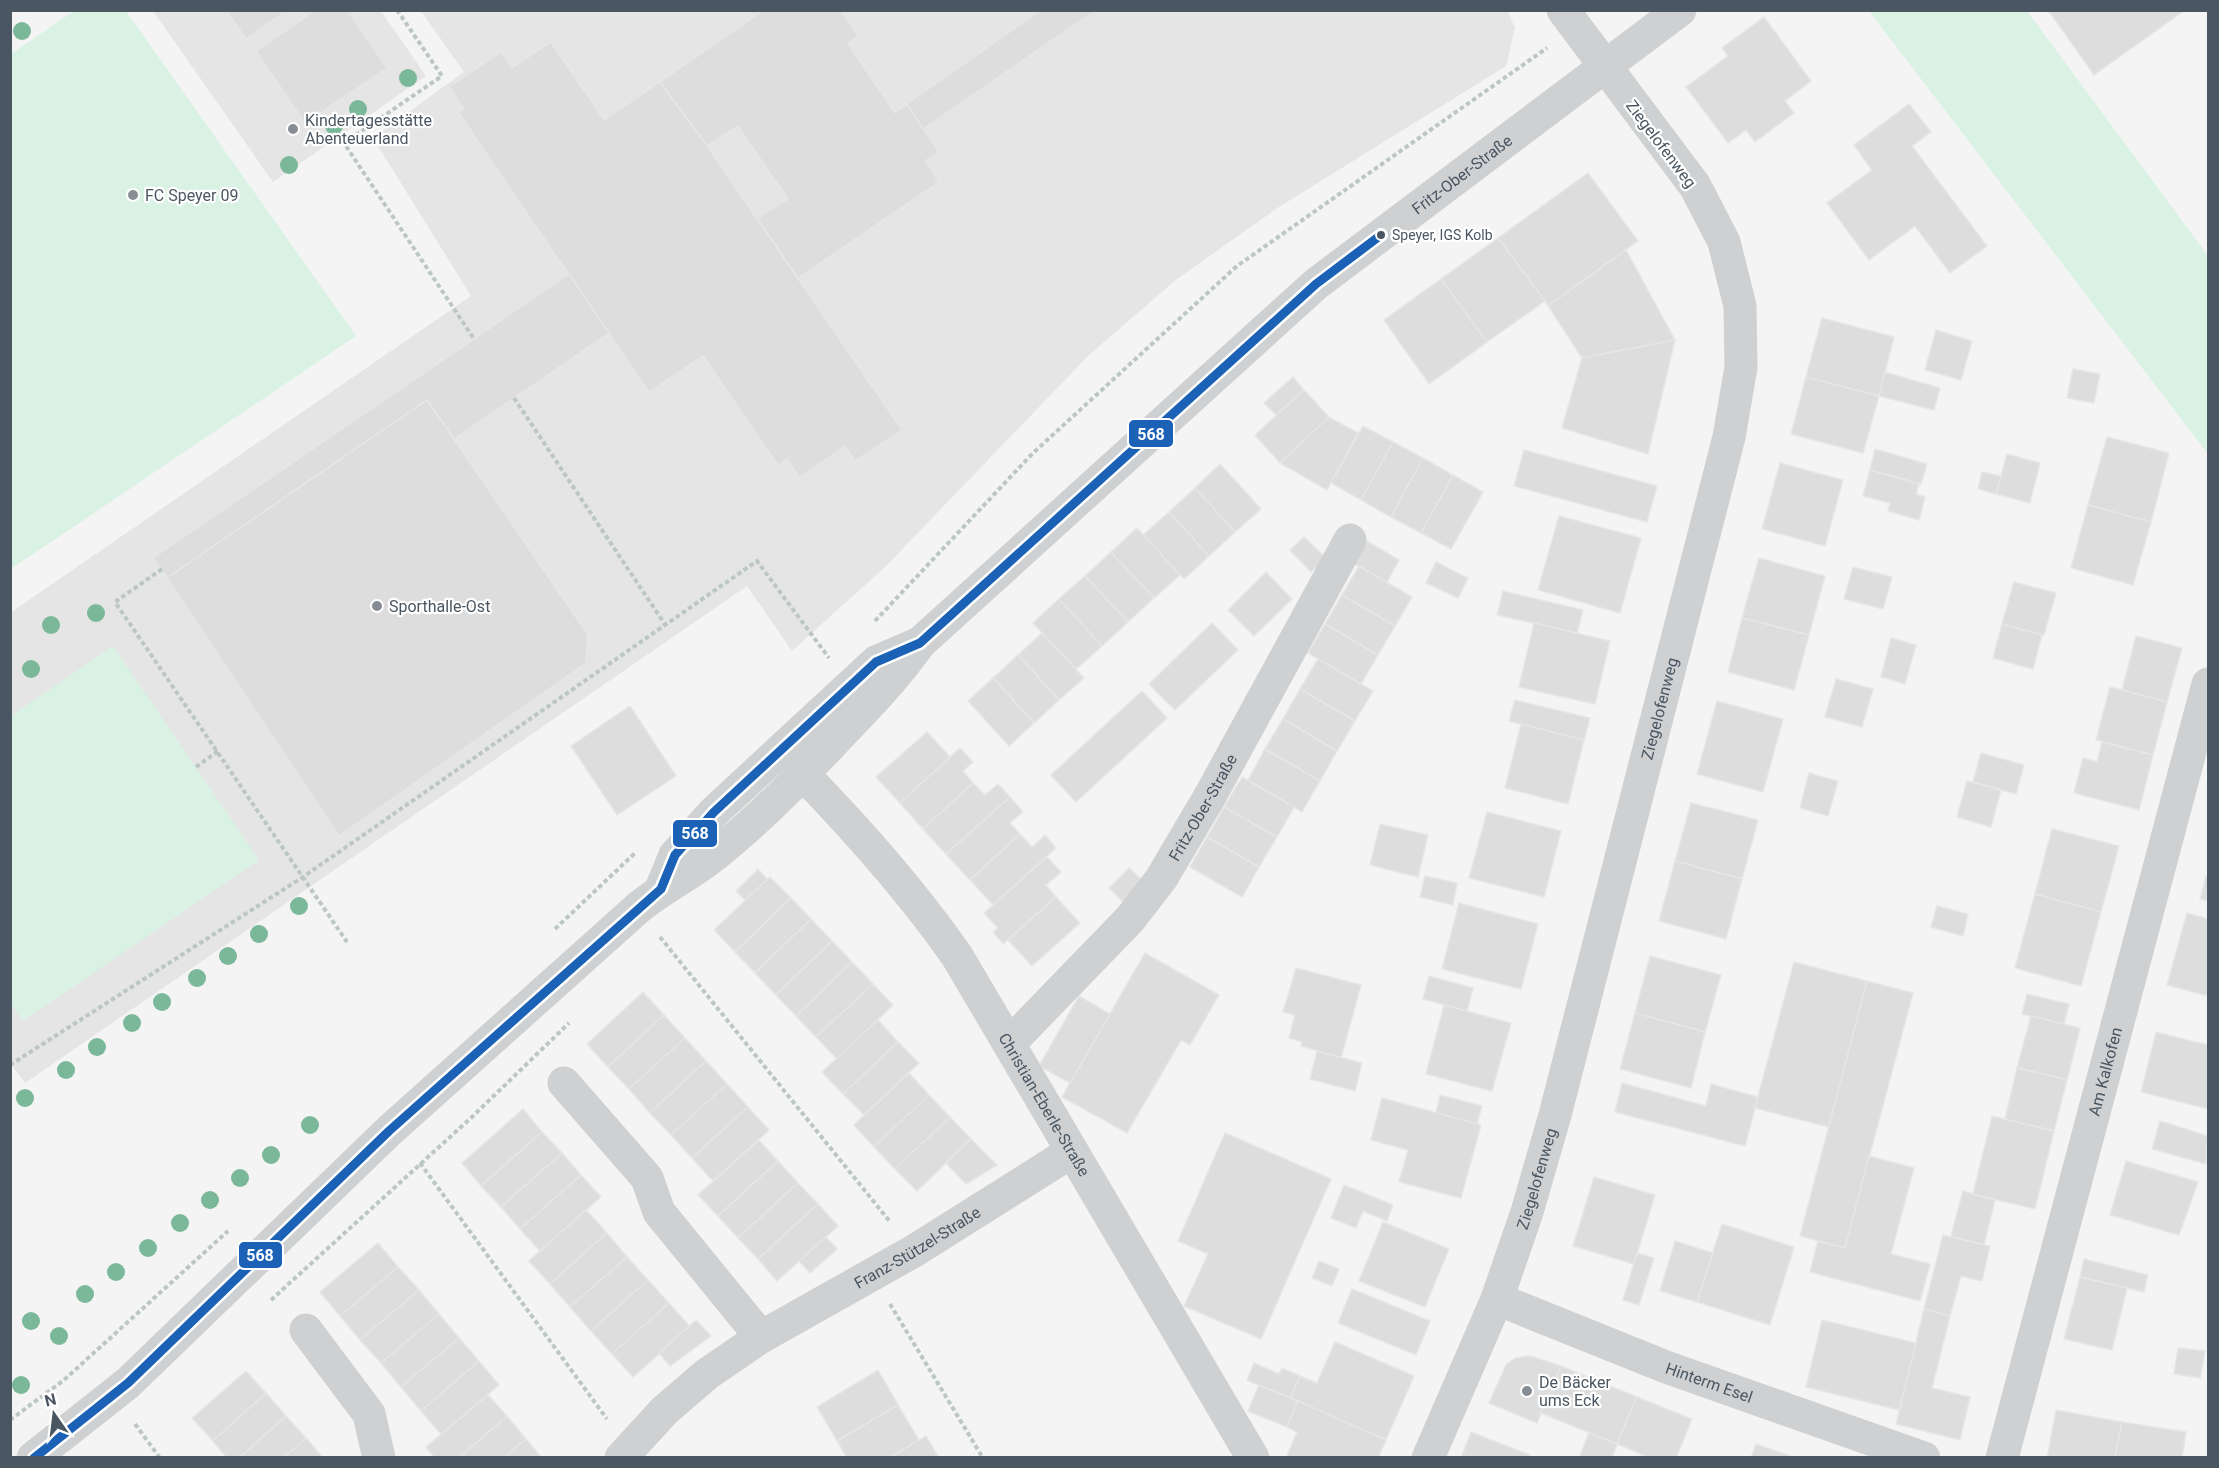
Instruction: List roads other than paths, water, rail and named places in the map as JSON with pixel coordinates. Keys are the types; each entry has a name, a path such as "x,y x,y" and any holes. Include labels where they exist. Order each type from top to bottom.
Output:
{"street":[{"name":"Ziegelofenweg","path":"1428,1458 1497,1299 1527,1212 1587,996 1729,437 1741,367 1740,306 1724,242 1695,186 1603,67 1563,10"},
{"path":"1603,67 1680,10"},
{"name":"Fritz-Ober-Straße","path":"33,1458 128,1383 389,1131 661,889 691,874 710,859 803,774 896,677 920,643 1316,284 1603,67"},
{"name":"Fritz-Ober-Straße","path":"1010,1043 1130,919 1161,879 1350,540"},
{"name":"Fritz-Ober-Straße","path":"661,889 675,855 714,812 876,662 920,643"},
{"name":"Am Kalkofen","path":"2002,1458 2208,684"},
{"name":"Christian-Eberle-Straße","path":"803,774 867,840 922,906 957,957 1010,1043 1071,1152 1253,1458"},
{"path":"564,1083 647,1178 659,1212 761,1337"},
{"name":"Franz-Stützel-Straße","path":"624,1452 664,1411 707,1374 761,1337 914,1251 1071,1152"},
{"name":"Hinterm Esel","path":"1497,1299 1666,1367 1924,1458"},
{"path":"306,1330 369,1414 379,1458"}],"place":[{"name":"Kindertagesstätte Abenteuerland","path":"293,129"},
{"name":"FC Speyer 09","path":"133,195"},
{"name":"Speyer, IGS Kolb","path":"1381,235"},
{"name":"Sporthalle-Ost","path":"377,606"},
{"name":"De Bäcker ums Eck","path":"1527,1391"}]}
